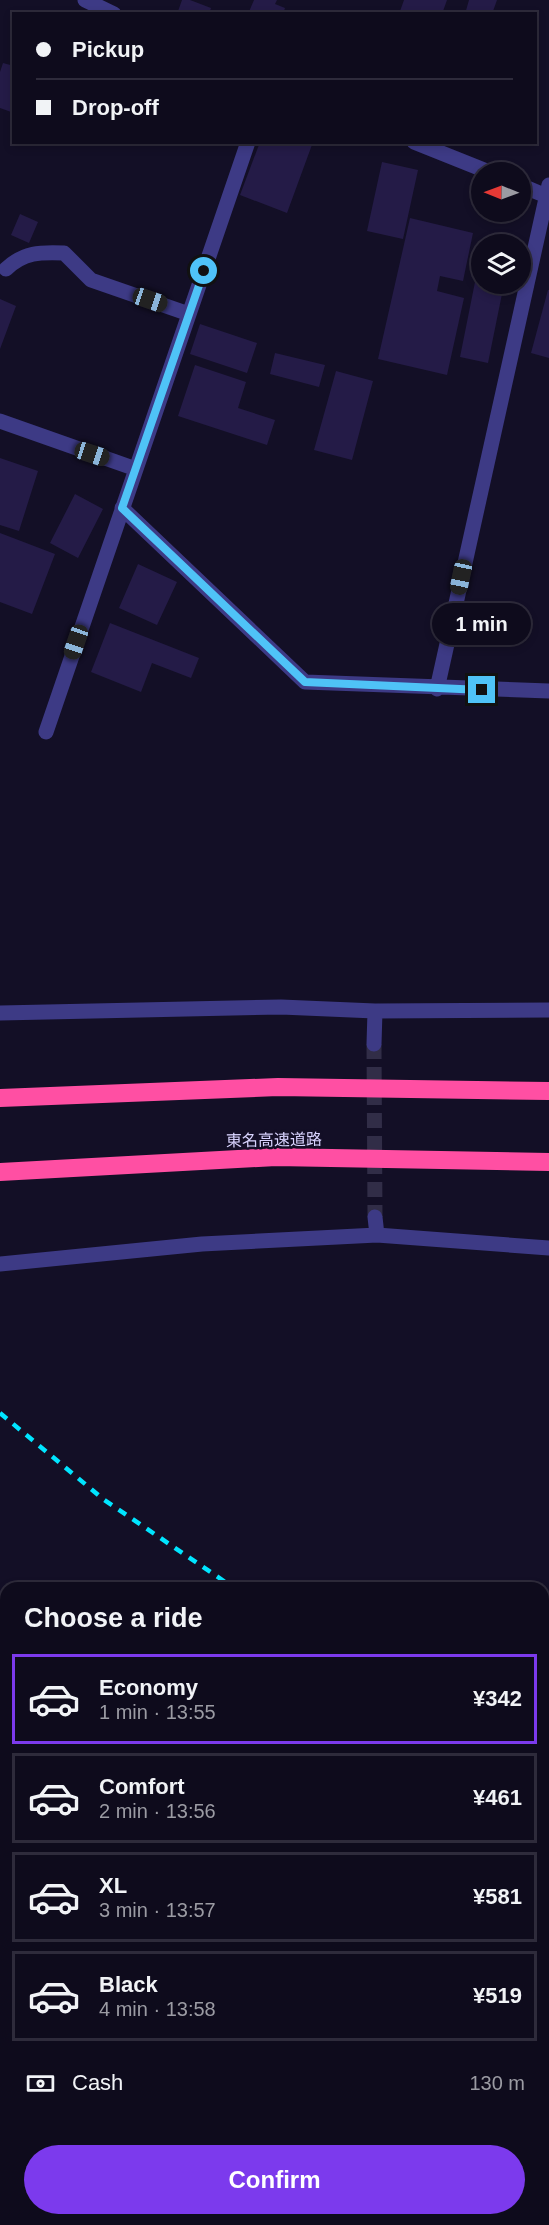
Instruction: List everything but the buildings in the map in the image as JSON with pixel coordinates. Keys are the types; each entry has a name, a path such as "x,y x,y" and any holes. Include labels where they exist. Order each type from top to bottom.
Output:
{"highway":[{"path":"0,1098 278,1087 549,1091"},
{"name":"東名高速道路","path":"0,1172 276,1157 549,1162"}],"street":[{"path":"85,0 110,12"},
{"path":"45,732 247,144"},
{"path":"419,144 471,165"},
{"path":"436,689 548,192 531,188"},
{"path":"6,269 18,258 44,253 64,253 91,280 189,314"},
{"path":"0,421 136,469"},
{"path":"122,508 305,682 436,689 549,691"},
{"path":"0,1013 281,1007 375,1011 549,1010"},
{"path":"374,1044 375,1011"},
{"path":"375,1217 377,1235"},
{"path":"0,1264 202,1244 377,1235 549,1248"}],"tunnel":[{"path":"374,1044 375,1217"}],"railway":[{"path":"0,1413 103,1499 225,1582"}],"route":[{"path":"204,271 122,508 305,682 482,690"}]}
